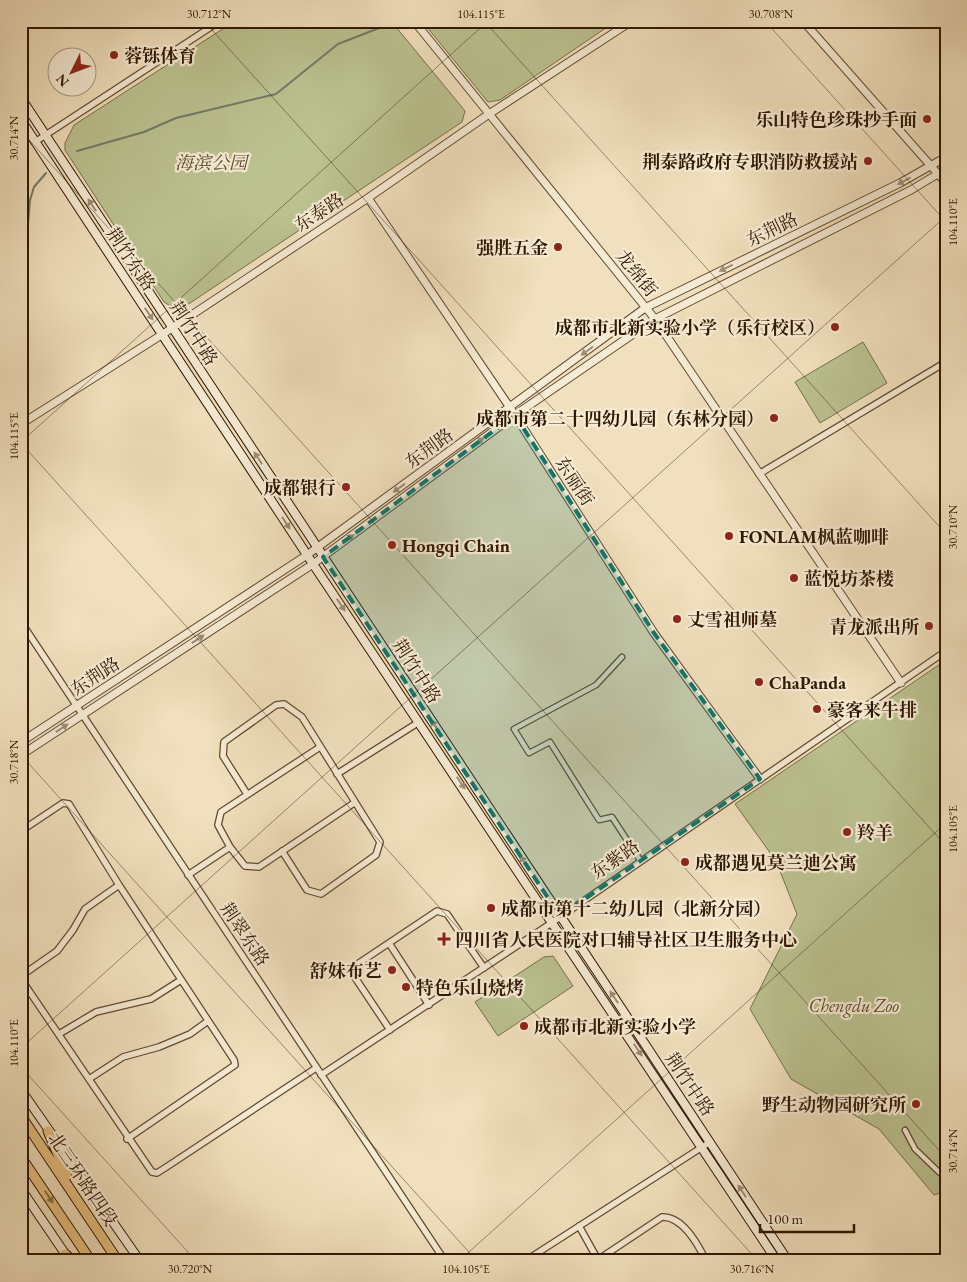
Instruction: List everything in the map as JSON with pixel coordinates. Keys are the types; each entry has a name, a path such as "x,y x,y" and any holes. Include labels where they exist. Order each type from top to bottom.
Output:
{"highway":[{"name":"北三环路四段","path":"21,1116 118,1261"},
{"path":"48,1131 73,1193"},
{"path":"21,1157 92,1261"}],"main road":[{"name":"荆竹中路","path":"21,98 788,1261"},
{"name":"荆竹东路","path":"21,120 313,564"},
{"name":"荆竹中路","path":"313,564 420,722 777,1261"},
{"path":"21,1090 140,1261"},
{"path":"21,1190 69,1259"}],"street":[{"path":"35,142 220,21"},
{"name":"龙绵街","path":"414,21 655,320 901,683"},
{"name":"东泰路","path":"21,424 163,334 172,326 368,198 489,114 632,21"},
{"path":"803,21 946,183"},
{"name":"东荆路","path":"21,742 307,555 645,308 900,183 946,157"},
{"name":"东荆路","path":"21,755 324,557 515,415 655,320 902,195 946,169"},
{"name":"东丽街","path":"368,198 515,415 654,633 760,778"},
{"path":"759,474 946,362"},
{"name":"荆翠东路","path":"21,622 445,1261"},
{"name":"东紫路","path":"321,1075 553,922 640,860 946,651"},
{"path":"622,657 596,684 514,729 529,752 550,742 599,820 612,817 640,860"},
{"path":"247,794 223,756 224,742 276,705 284,704 294,710 320,747 380,842 380,849 376,855 321,894 307,890 282,851"},
{"path":"337,774 420,722"},
{"path":"320,747 221,812 218,825 230,847 245,866 259,867 354,803"},
{"path":"22,829 64,803 69,804 235,1065 127,1139"},
{"path":"188,875 230,847"},
{"path":"119,885 85,909 58,951 21,978 147,1168 152,1172 157,1172 316,1068"},
{"path":"390,1030 352,973 356,965 437,911 447,914 484,968"},
{"path":"389,943 429,1005"},
{"path":"59,1034 96,1012 151,999 181,980"},
{"path":"89,1079 123,1056 159,1047 190,1034 208,1021"},
{"path":"905,1130 915,1149 941,1174"},
{"path":"525,1261 710,1142"},
{"path":"579,1226 597,1260 662,1216 669,1216 675,1218 687,1231 706,1261"},
{"path":"52,1261 69,1259"}],"highlighted area":[{"path":"515,415 654,633 760,779 560,916 323,557"}],"green space":[{"name":"海滨公园","path":"235,21 391,21 465,111 462,122 178,311 164,302 65,150 65,143 74,125"},
{"path":"422,21 616,21 500,100 488,102"},
{"path":"863,342 887,383 820,423 795,382"},
{"name":"Chengdu Zoo","path":"946,660 946,1191 934,1195 879,1129 791,1079 750,1009 797,914 776,861 735,804"},
{"path":"553,956 573,986 498,1036 475,1002 544,957"}],"waterway":[{"path":"77,151 144,132 176,118 276,94 338,44 392,23"},
{"path":"21,307 30,200 34,187 46,173"}],"place":[{"name":"蓉铄体育","path":"114,55"},
{"name":"乐山特色珍珠抄手面","path":"927,119"},
{"name":"荆泰路政府专职消防救援站","path":"868,161"},
{"name":"强胜五金","path":"558,247"},
{"name":"成都市北新实验小学（乐行校区）","path":"835,327"},
{"name":"成都市第二十四幼儿园（东林分园）","path":"774,418"},
{"name":"成都银行","path":"346,487"},
{"name":"FONLAM枫蓝咖啡","path":"729,536"},
{"name":"Hongqi Chain","path":"392,545"},
{"name":"蓝悦坊茶楼","path":"794,578"},
{"name":"丈雪祖师墓","path":"677,619"},
{"name":"青龙派出所","path":"929,626"},
{"name":"ChaPanda","path":"759,682"},
{"name":"豪客来牛排","path":"817,709"},
{"name":"羚羊","path":"847,832"},
{"name":"成都遇见莫兰迪公寓","path":"685,862"},
{"name":"成都市第十二幼儿园（北新分园）","path":"491,908"},
{"name":"四川省人民医院对口辅导社区卫生服务中心","path":"444,939"},
{"name":"舒妹布艺","path":"392,970"},
{"name":"特色乐山烧烤","path":"406,987"},
{"name":"成都市北新实验小学","path":"524,1026"},
{"name":"野生动物园研究所","path":"916,1104"}]}
